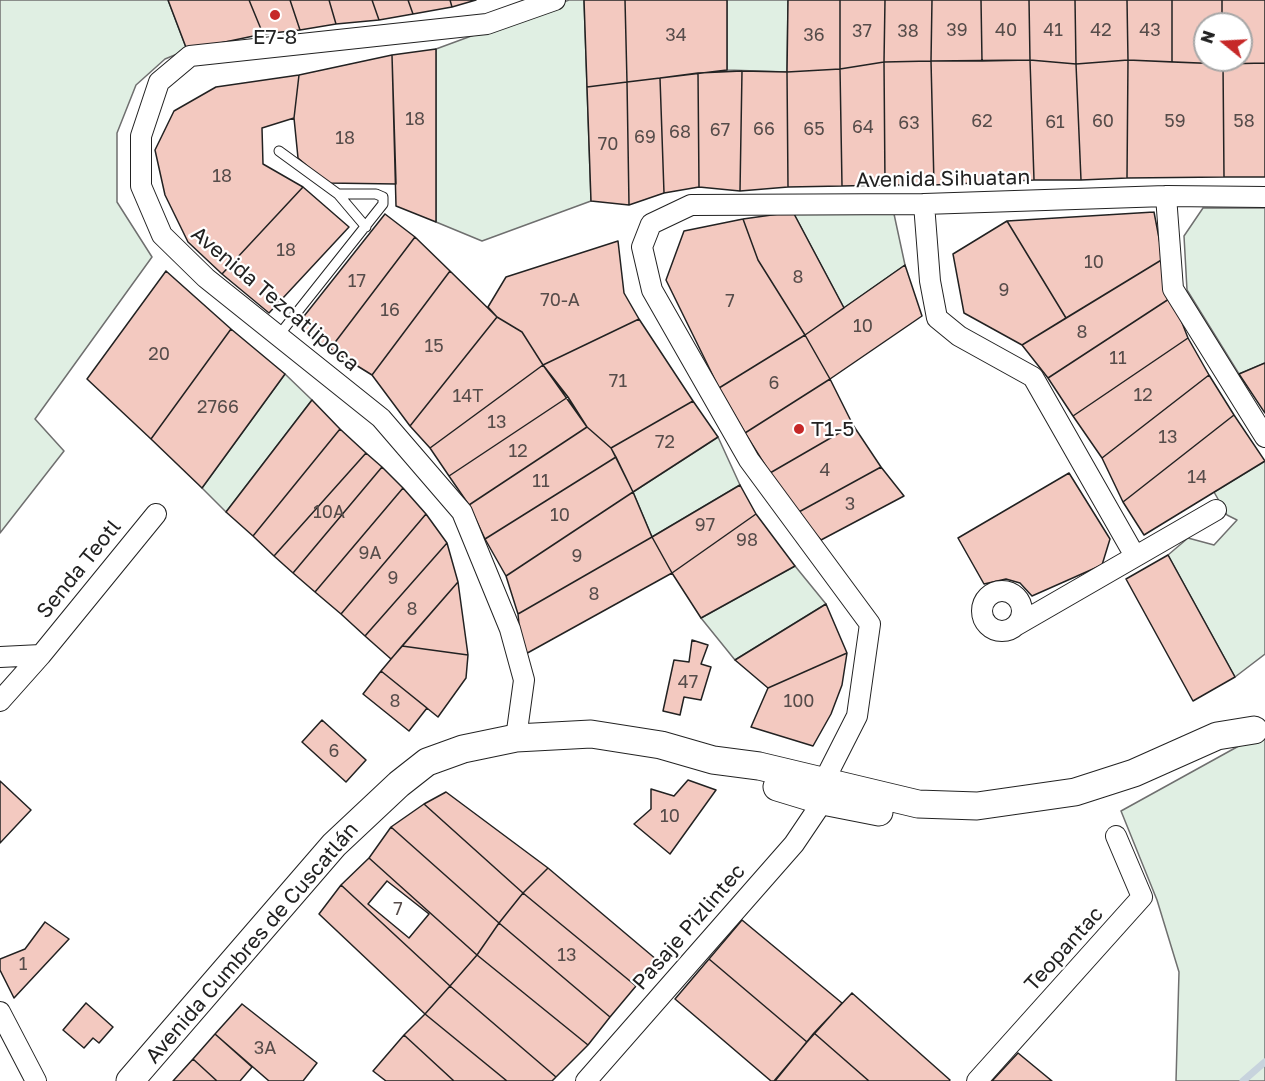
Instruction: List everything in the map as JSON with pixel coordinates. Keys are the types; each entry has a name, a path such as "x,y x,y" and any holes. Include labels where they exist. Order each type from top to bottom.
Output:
{"main road":[{"name":"Avenida Cumbres de Cuscatlán","path":"130,1081 334,845 399,784 427,762 463,749 516,738 591,734 661,745 713,760 750,779 824,791 923,821 982,824 1081,810 1139,790 1200,766 1225,753 1259,725"}],"street":[{"name":"Avenida Tezcatlipoca","path":"516,738 524,680 510,629 462,512 381,418 206,278 162,235 141,186 141,136 159,82 190,56 487,24 555,0"},
{"name":"Avenida Sihuatan","path":"642,248 651,224 691,205 924,204 1166,196 1265,197"},
{"path":"1166,196 1173,288 1265,436"},
{"path":"924,204 930,281 937,318 959,336 1033,377 1135,556"},
{"name":"Pasaje Pizlintec","path":"586,1081 794,844 824,791 857,716 870,624 749,460 652,290 642,248"},
{"path":"1015,626 1216,510"},
{"name":"Senda Teotl","path":"0,701 41,655 156,514"},
{"path":"0,657 41,655"},
{"name":"Teopantac","path":"977,1081 1142,897 1116,836"},
{"path":"0,1012 7,1047 36,1081"}],"lane":[{"path":"279,151 338,194 366,227"},
{"path":"279,335 383,204 383,198 376,194 338,194"}],"green space":[{"path":"0,0 168,0 187,50 165,59 136,85 117,133 117,202 152,257 35,419 64,451 0,533"},
{"path":"569,0 584,0 591,201 482,241 436,222 436,49"},
{"path":"727,0 788,0 787,72 727,70"},
{"path":"1203,208 1265,208 1265,363 1239,374 1187,290 1184,236"},
{"path":"793,212 894,214 905,265 844,308"},
{"path":"285,374 312,400 226,512 202,488"},
{"path":"718,437 740,485 652,537 633,492"},
{"path":"1265,461 1265,654 1235,677 1168,555 1188,538 1214,545 1237,520 1227,515 1214,492"},
{"path":"795,566 826,604 735,660 701,618"},
{"path":"1265,729 1265,1081 1176,1081 1179,972 1157,900 1121,811 1246,742"}],"building":[{"path":"168,0 249,0 263,34 187,50"},
{"name":"E7-8","path":"249,0 290,0 300,30 263,34"},
{"path":"290,0 329,0 336,24 300,30"},
{"path":"329,0 372,0 379,20 336,24"},
{"path":"372,0 408,0 413,14 379,20"},
{"path":"408,0 450,0 452,7 413,14"},
{"path":"450,0 476,0 452,7"},
{"path":"584,0 625,0 627,82 587,87"},
{"path":"625,0 727,0 727,70 627,82"},
{"path":"788,0 840,0 840,69 787,72"},
{"path":"840,0 885,0 884,62 840,69"},
{"path":"885,0 932,0 931,61 884,62"},
{"path":"932,0 981,0 982,61 931,61"},
{"path":"981,0 1029,0 1030,60 982,61"},
{"path":"1029,0 1075,0 1076,64 1030,60"},
{"path":"1075,0 1127,0 1128,60 1076,64"},
{"path":"1127,0 1172,0 1172,62 1128,60"},
{"path":"1172,0 1222,0 1222,12 1193,12 1193,63 1172,62"},
{"path":"1222,0 1265,0 1265,63 1253,63 1253,12 1222,12"},
{"path":"436,49 436,222 396,206 392,55"},
{"path":"392,55 396,184 327,183 298,158 294,118 299,75"},
{"path":"1030,60 1034,180 934,185 931,61"},
{"path":"1030,60 1076,64 1081,180 1034,180"},
{"path":"1128,60 1127,178 1081,180 1076,64"},
{"path":"1128,60 1193,63 1193,72 1223,72 1224,177 1127,178"},
{"path":"931,61 934,185 885,185 884,62"},
{"path":"884,62 885,185 842,186 840,69"},
{"path":"1253,63 1265,63 1265,177 1224,177 1223,72 1253,72"},
{"path":"840,69 842,186 788,187 787,72"},
{"path":"742,71 787,72 788,187 740,191"},
{"path":"742,71 740,191 699,187 698,73"},
{"path":"698,73 699,187 664,193 660,78"},
{"path":"299,75 294,118 262,128 263,164 303,187 222,274 188,242 165,195 155,150 174,111 216,87"},
{"path":"660,78 664,193 629,205 627,82"},
{"path":"627,82 629,205 591,201 587,87"},
{"path":"303,187 349,227 269,313 222,274"},
{"path":"793,212 844,308 805,335 758,260 743,219"},
{"path":"1154,212 1163,259 1066,318 1007,221"},
{"path":"385,214 415,237 330,349 297,325"},
{"path":"743,219 758,260 805,335 719,388 666,280 684,231"},
{"path":"1007,221 1066,318 1022,345 964,313 953,254"},
{"path":"415,237 450,271 372,375 330,349"},
{"path":"618,241 624,293 639,319 543,365 522,332 497,317 488,307 506,277"},
{"path":"1163,259 1172,297 1048,378 1022,345"},
{"path":"905,265 922,316 830,379 805,335"},
{"path":"166,271 231,329 151,439 87,379"},
{"path":"450,271 497,317 410,426 372,375"},
{"path":"1172,297 1188,338 1073,416 1048,378"},
{"path":"497,317 522,332 543,365 430,448 410,426"},
{"path":"639,319 693,401 611,448 587,427 543,365"},
{"path":"231,329 285,374 202,488 151,439"},
{"path":"805,335 830,379 745,433 719,388"},
{"path":"1188,338 1209,375 1102,458 1073,416"},
{"path":"1265,363 1265,413 1239,374"},
{"path":"543,365 568,397 449,476 430,448"},
{"path":"1209,375 1234,415 1123,502 1102,458"},
{"name":"T1-5","path":"830,379 853,425 770,473 745,433"},
{"path":"568,397 587,427 469,505 449,476"},
{"path":"312,400 340,429 253,536 226,512"},
{"path":"693,401 718,437 633,492 611,448"},
{"path":"1234,415 1265,461 1144,535 1123,502"},
{"path":"853,425 881,467 797,513 770,473"},
{"path":"587,427 611,448 616,457 485,539 469,505"},
{"path":"340,429 366,453 274,556 253,536"},
{"path":"366,453 382,467 293,573 274,556"},
{"path":"616,457 633,492 506,576 485,539"},
{"path":"382,467 403,488 315,592 293,573"},
{"path":"881,467 904,496 821,540 797,513"},
{"path":"1069,473 1110,539 1102,565 1032,596 1020,583 1006,579 984,584 958,538"},
{"path":"740,485 756,514 672,573 652,537"},
{"path":"403,488 426,514 341,614 315,592"},
{"path":"633,492 652,537 518,614 506,576"},
{"path":"426,514 447,543 365,636 341,614"},
{"path":"756,514 795,566 701,618 672,573"},
{"path":"652,537 672,573 522,656 518,614"},
{"path":"447,543 458,582 391,659 365,636"},
{"path":"1168,555 1235,677 1193,701 1126,579"},
{"path":"458,582 468,655 402,646"},
{"path":"826,604 847,653 768,688 735,660"},
{"path":"692,640 708,645 701,664 711,667 701,700 684,697 680,715 663,711 674,660 689,662"},
{"path":"402,646 468,655 466,678 438,717 381,671"},
{"path":"847,653 842,685 831,714 813,746 751,727 768,688"},
{"path":"381,671 427,708 409,731 363,694"},
{"path":"322,720 366,760 346,782 302,742"},
{"path":"688,780 716,790 670,854 634,824 651,809 651,789 674,796"},
{"path":"0,781 31,810 0,843"},
{"path":"446,792 548,868 523,893 424,804"},
{"path":"424,804 523,893 499,923 391,827"},
{"path":"391,827 499,923 477,955 369,858"},
{"path":"369,858 477,955 450,986 341,885"},
{"path":"548,868 657,960 636,986 523,893"},
{"path":"387,881 429,914 409,938 368,904"},
{"path":"341,885 450,986 425,1014 319,914"},
{"path":"523,893 636,986 610,1017 499,923"},
{"path":"742,920 842,1003 807,1042 709,959"},
{"path":"45,922 69,939 14,998 0,970 0,959 25,949"},
{"path":"499,923 610,1017 588,1045 477,955"},
{"path":"477,955 588,1045 556,1077 450,986"},
{"path":"709,959 807,1042 774,1081 771,1081 675,999"},
{"path":"450,986 556,1077 552,1081 507,1081 425,1014"},
{"path":"852,993 950,1080 869,1081 814,1033"},
{"path":"86,1003 113,1027 99,1043 93,1038 84,1048 63,1030"},
{"path":"242,1004 317,1063 303,1081 269,1081 215,1034"},
{"path":"425,1014 507,1081 454,1081 404,1035"},
{"path":"814,1033 869,1081 775,1081"},
{"path":"215,1034 252,1067 240,1081 217,1081 193,1059"},
{"path":"404,1035 454,1081 386,1081 373,1071"},
{"path":"1018,1053 1052,1081 992,1081"},
{"path":"193,1059 217,1081 173,1081"}],"waterway":[{"path":"1243,1081 1265,1062"}],"place":[{"name":"E7-8","path":"275,15"},
{"name":"T1-5","path":"799,429"}]}
